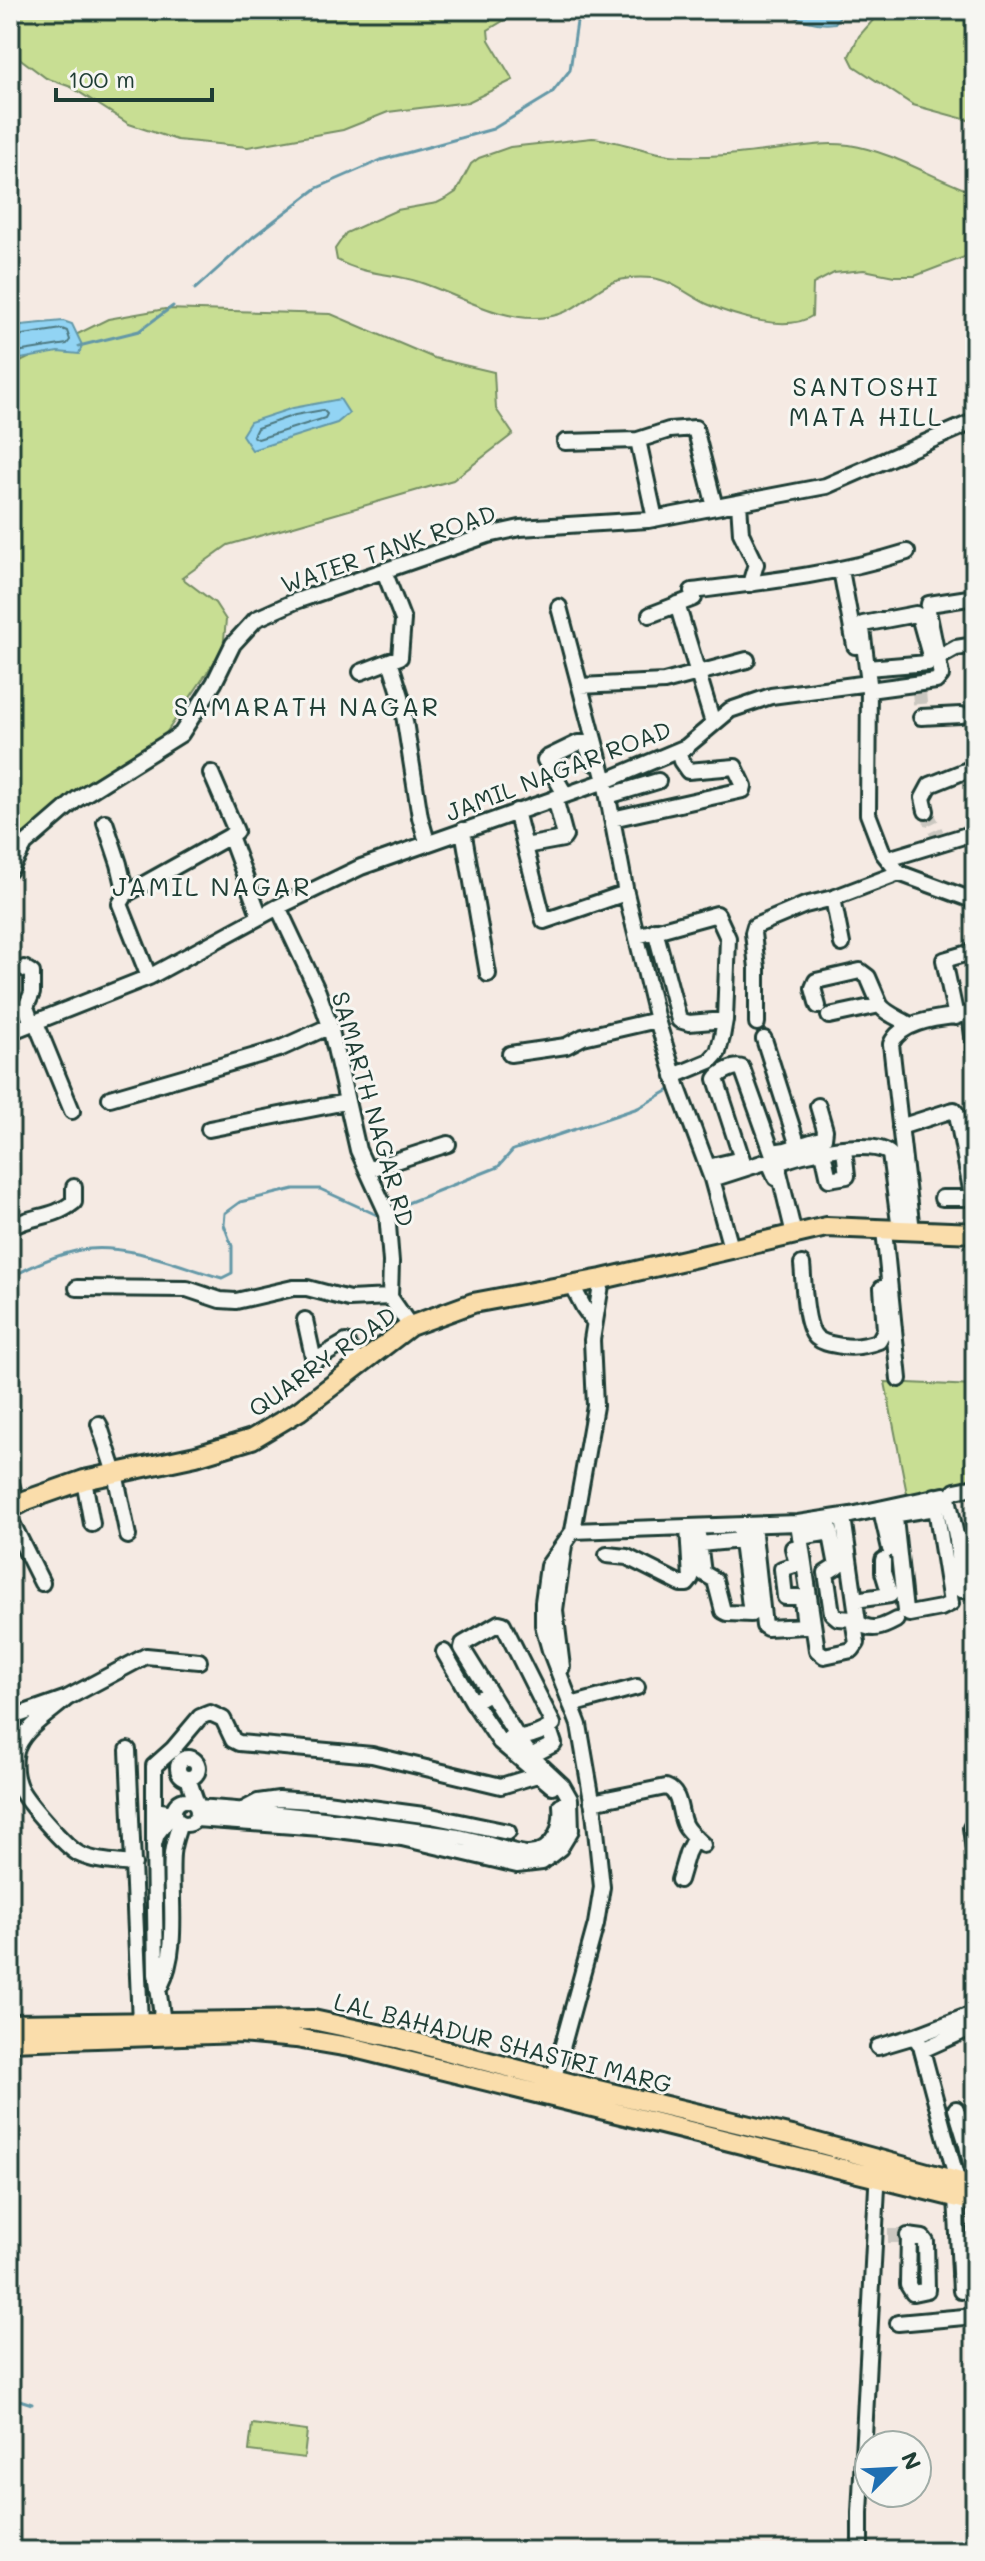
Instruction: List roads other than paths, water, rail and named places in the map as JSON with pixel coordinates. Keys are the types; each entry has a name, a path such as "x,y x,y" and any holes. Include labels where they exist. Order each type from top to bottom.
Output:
{"main road":[{"name":"QUARRY ROAD","path":"12,1511 84,1480 196,1456 252,1439 299,1411 410,1326 473,1303 602,1279 826,1227 975,1233"},
{"name":"LAL BAHADUR SHASTRI MARG","path":"10,2024 313,2020 401,2039 551,2088 878,2178 966,2186"},
{"name":"LAL BAHADUR SHASTRI MARG","path":"10,2041 240,2033 296,2038 551,2088 877,2159 966,2186 975,2202"}],"street":[{"name":"WATER TANK ROAD","path":"11,868 25,844 77,799 181,734 214,683 233,644 256,619 296,601 488,535 520,528 655,519 826,486 975,421"},
{"path":"565,442 638,440 669,430 695,428 715,507"},
{"path":"638,440 655,519"},
{"path":"739,503 741,533 756,564 750,584"},
{"path":"650,615 694,598 692,591 859,567 907,552"},
{"path":"841,570 855,646"},
{"path":"361,672 400,657 403,620 384,571"},
{"path":"868,680 919,686 936,681 941,675 929,604 975,597"},
{"path":"677,604 713,723"},
{"path":"559,607 605,786 626,893 657,1020 710,1173 731,1248"},
{"path":"868,680 928,663 931,659 919,616 863,624 868,680 868,814 888,859 899,873 975,901"},
{"path":"938,658 956,648 975,645"},
{"path":"580,686 664,682 747,660"},
{"path":"390,661 401,696 420,817 427,842"},
{"name":"JAMIL NAGAR ROAD","path":"10,1032 149,977 278,907 361,867 560,796 605,786 686,747 730,710 771,696 868,680"},
{"path":"921,717 961,715"},
{"path":"530,840 565,836 560,796 545,760 578,743 585,743 605,786"},
{"path":"613,822 743,790 735,767 688,771 678,751"},
{"path":"926,811 923,798 930,785 975,767"},
{"path":"149,977 120,904 126,894 236,831 211,773"},
{"path":"605,786 658,781"},
{"path":"613,822 737,796"},
{"path":"516,811 530,840 544,921 626,893"},
{"path":"105,822 126,894"},
{"path":"888,859 939,839 967,835 975,827"},
{"path":"463,830 488,974"},
{"path":"230,836 260,917"},
{"path":"757,1023 755,926 805,905 899,873"},
{"path":"833,898 842,944"},
{"name":"SAMARTH NAGAR RD","path":"278,907 318,992 330,1026 358,1150 386,1211 391,1249 390,1297"},
{"path":"637,936 717,914 728,938 725,1020 718,1052 700,1067 674,1076"},
{"path":"655,930 679,1020 689,1023 725,1020"},
{"path":"975,951 944,960 967,1015 975,1051"},
{"path":"24,968 32,973 34,982 26,1007 72,1111"},
{"path":"880,1005 824,1011 813,988 816,981 860,971 868,977 880,1005 910,1025"},
{"path":"802,1264 810,1326 815,1337 828,1344 851,1347 879,1341 885,1330 884,1284 899,1230 900,1127 891,1044 895,1034 910,1025 967,1015"},
{"path":"510,1054 566,1046 583,1037 657,1020"},
{"path":"110,1098 279,1049 330,1026"},
{"path":"764,1039 798,1146"},
{"path":"710,1173 742,1159 716,1079 718,1074 738,1066 742,1068 772,1152 824,1138 826,1135 818,1106"},
{"path":"209,1129 346,1102"},
{"path":"900,1127 954,1110 957,1114 972,1195 969,1198 942,1198"},
{"path":"367,1170 448,1144"},
{"path":"790,1235 779,1163 823,1152 876,1146 890,1154 899,1230"},
{"path":"823,1152 829,1179 844,1178 847,1176 844,1149"},
{"path":"710,1173 760,1163 770,1164 790,1235"},
{"path":"10,1228 36,1218 59,1214 74,1202 74,1187"},
{"path":"551,2088 596,1924 602,1887 579,1725 543,1625 543,1602 548,1566 569,1536 595,1406 592,1340 602,1279"},
{"path":"884,1284 899,1379"},
{"path":"572,1285 594,1322"},
{"path":"77,1288 174,1288 236,1301 293,1288 307,1288 349,1299 390,1297 410,1326"},
{"path":"305,1320 314,1361 346,1342 359,1365"},
{"path":"99,1424 115,1473 128,1536"},
{"path":"10,1479 12,1511 42,1583"},
{"path":"84,1480 92,1524"},
{"path":"955,1491 975,1487"},
{"path":"936,1502 951,1603 909,1614 905,1611 895,1518 898,1514 936,1502 944,1495 948,1498 957,1540 960,1587 962,1590 975,1590"},
{"path":"569,1536 628,1529 796,1528 936,1502"},
{"path":"855,1600 890,1595 883,1572 886,1554 881,1510"},
{"path":"796,1528 817,1650 824,1656 852,1650 857,1643 853,1619 838,1618 832,1613 826,1573 837,1566 834,1522"},
{"path":"834,1522 858,1622 864,1627 880,1629 896,1620"},
{"path":"693,1527 700,1544 703,1573 715,1580 723,1611 751,1614 745,1530"},
{"path":"607,1555 627,1557 681,1584 687,1584 691,1579 693,1527"},
{"path":"745,1530 764,1626 772,1629 806,1624 800,1598 785,1597 782,1569 797,1564 796,1528"},
{"path":"627,1557 628,1529"},
{"path":"700,1544 745,1530"},
{"path":"957,1540 975,1539"},
{"path":"500,1742 518,1738 549,1729 553,1724 503,1624 499,1623 463,1644 462,1648 518,1738 544,1773"},
{"path":"243,1810 258,1802 279,1799 408,1813 474,1831 508,1856 529,1866 542,1862 560,1848 571,1830 570,1799 562,1785 500,1742 444,1652"},
{"path":"10,1718 67,1698 146,1656 199,1661"},
{"path":"571,1705 637,1687"},
{"path":"473,1702 489,1693"},
{"path":"67,1698 17,1747 15,1765 18,1785 32,1806 75,1852 89,1858 134,1864"},
{"path":"163,2022 156,1974 154,1766 200,1717 210,1713 223,1719 233,1740 239,1743 372,1755 501,1786 544,1773"},
{"path":"531,1756 554,1744 549,1729"},
{"path":"128,1750 140,2022"},
{"path":"189,1754 179,1765 197,1813"},
{"path":"160,1987 167,1974 170,1947 176,1783 185,1777"},
{"path":"592,1802 666,1787 672,1789 685,1826 699,1841 683,1864 679,1880"},
{"path":"154,1844 157,1834 176,1814 183,1799 194,1802 197,1813"},
{"path":"321,1823 326,1802"},
{"path":"154,1810 176,1814 186,1824 197,1813 243,1810 403,1834 508,1856"},
{"path":"197,1813 321,1823"},
{"path":"403,1834 408,1813"},
{"path":"971,1828 975,1857"},
{"path":"403,1834 508,1832"},
{"path":"878,2047 975,2013"},
{"path":"922,2050 975,2026"},
{"path":"915,2036 966,2186"},
{"path":"956,2109 971,2144 961,2284 975,2269"},
{"path":"860,2551 860,2513 881,2235 877,2159"},
{"path":"898,2323 975,2316"}],"water":[{"path":"778,10 844,10 835,23 827,24 806,21"},
{"path":"63,321 72,324 82,345 79,354 58,352 10,361 10,330 21,325"},
{"path":"340,399 349,413 337,423 252,450 242,435 250,422 293,408"}],"waterway":[{"path":"195,289 253,237 317,188 381,160 493,129 551,94 570,70 577,22"},
{"path":"79,346 139,331 173,306"},
{"path":"390,1210 498,1167 513,1150 638,1108 671,1089"},
{"path":"10,1278 62,1255 98,1248 152,1256 222,1278 232,1273 232,1246 224,1225 225,1213 240,1202 294,1189 320,1189 377,1215 383,1213"},
{"path":"10,2397 32,2404"}],"tunnel":[{"path":"919,690 921,717"},
{"path":"926,811 937,834"},
{"path":"888,2236 908,2236"}],"district":[{"name":"SANTOSHI MATA HILL","path":"866,401"},
{"name":"SAMARATH NAGAR","path":"307,706"},
{"name":"JAMIL NAGAR","path":"212,886"}]}
